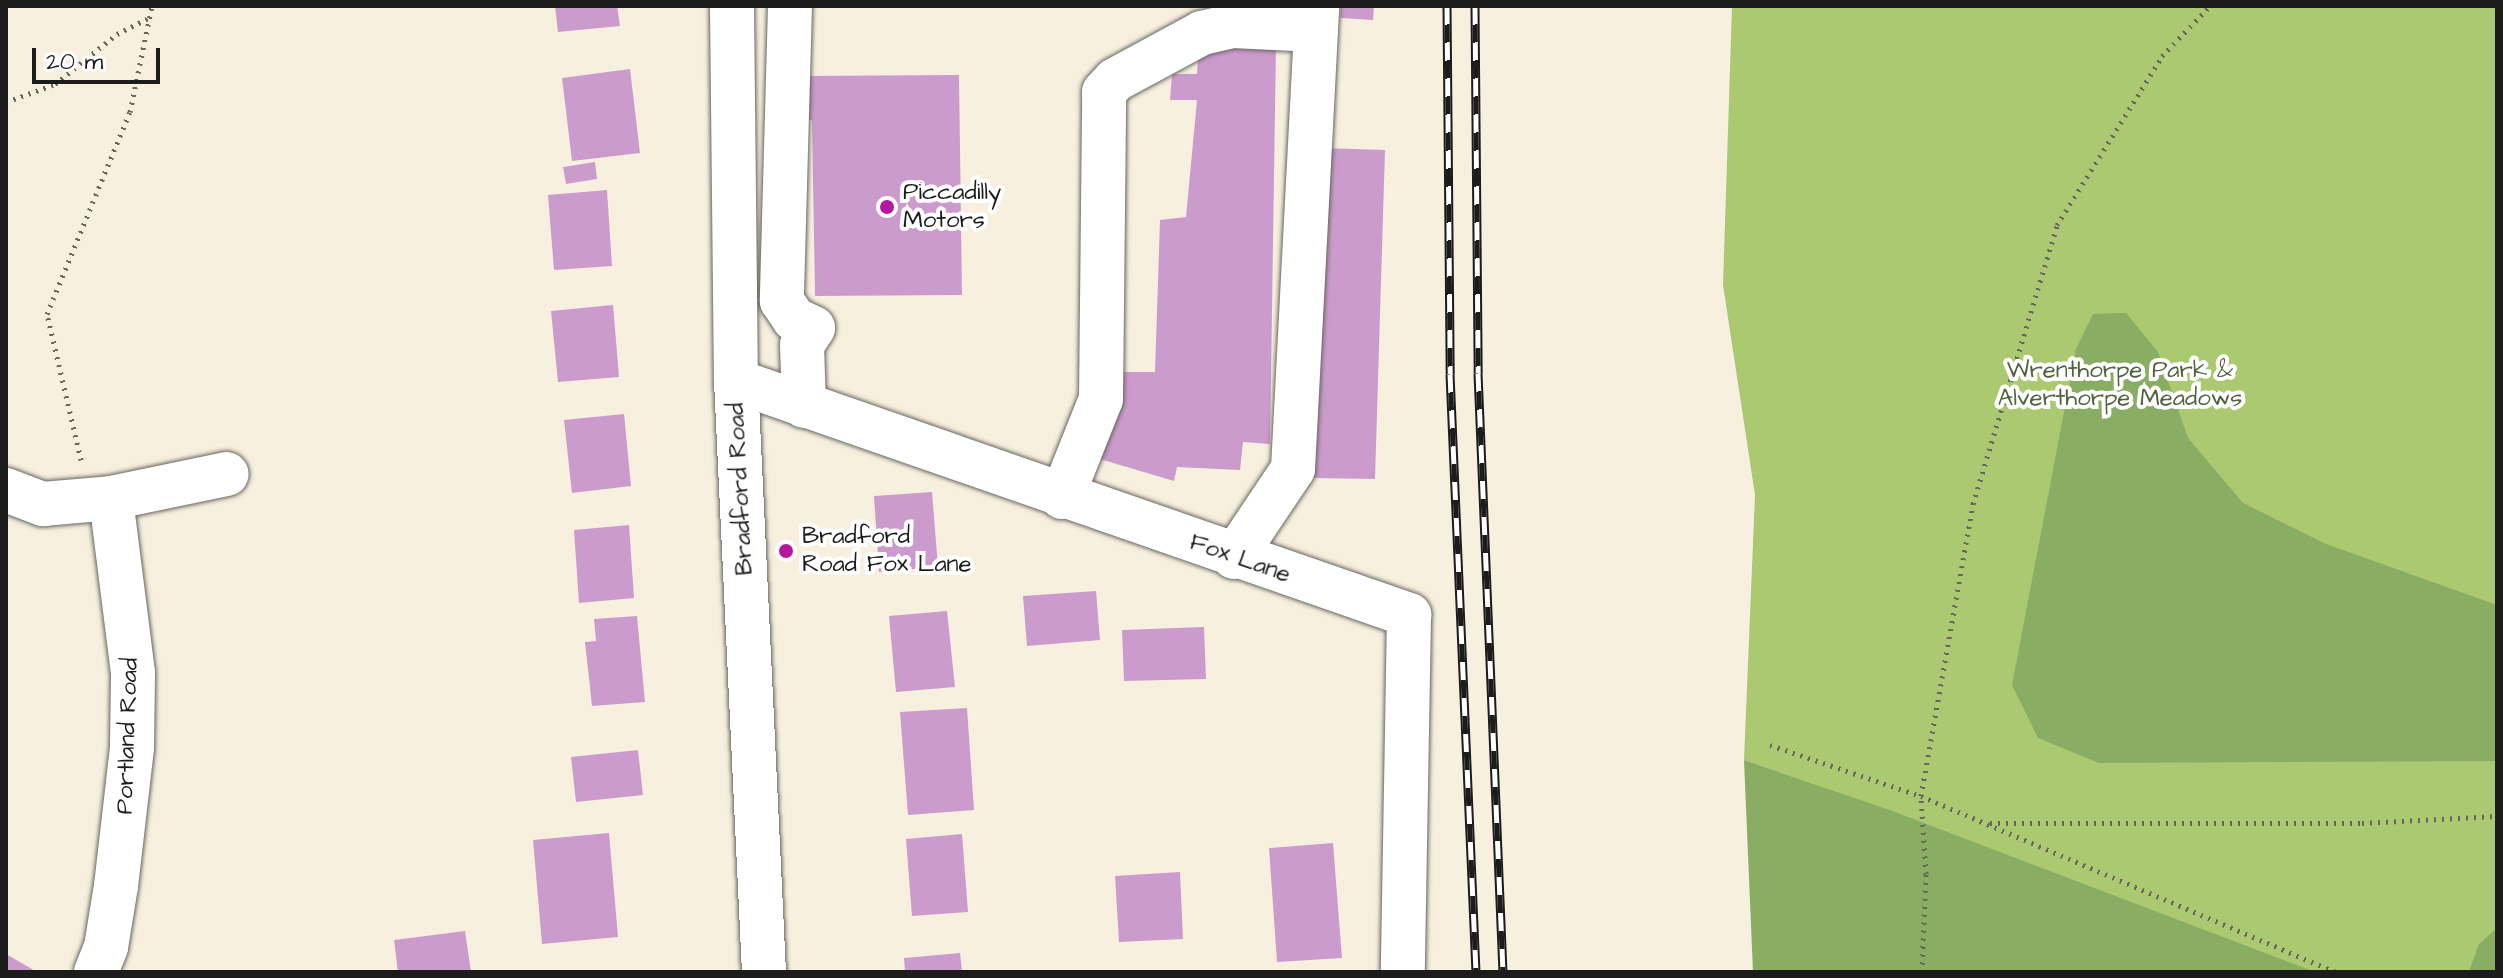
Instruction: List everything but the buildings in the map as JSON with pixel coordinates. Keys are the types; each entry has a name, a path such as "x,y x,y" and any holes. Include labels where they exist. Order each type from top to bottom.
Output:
{"street":[{"name":"Bradford Road","path":"732,6 736,381 764,972"},
{"path":"790,6 782,301 794,319 813,328 802,345 804,406"},
{"path":"1062,497 1101,399 1104,92 1115,80 1202,33 1233,26 1317,18 1293,469 1234,557"},
{"name":"Fox Lane","path":"736,381 1234,557 1409,615 1403,972"},
{"path":"6,490 43,504 101,499 227,474"},
{"name":"Portland Road","path":"96,972 106,947 116,886 132,747 133,673 101,499"}],"path":[{"path":"101,499 47,314 130,112 152,6"},
{"path":"1922,972 1926,874 1921,796 1973,504 2057,225 2162,56 2210,6"},
{"path":"6,102 55,84 117,34 149,18"},
{"path":"1770,745 1921,796 2335,972"},
{"path":"1987,823 2362,823 2497,816"}],"green space":[{"name":"Wrenthorpe Park & Alverthorpe Meadows","path":"1732,6 2497,6 2497,972 1872,972 1886,809 1744,760 1755,495 1723,285"},
{"path":"2126,313 2158,352 2188,438 2243,503 2326,544 2497,605 2497,761 2099,763 2038,738 2012,685 2076,349 2093,314"},
{"path":"1744,760 1887,809 2315,972 1753,972"},
{"path":"2497,928 2497,972 2469,972 2479,944"}],"railway":[{"path":"1447,6 1450,374 1476,972"},
{"path":"1475,6 1478,373 1503,972"}],"place":[{"name":"Piccadilly Motors","path":"887,207"},
{"name":"Bradford Road Fox Lane","path":"786,551"}]}
